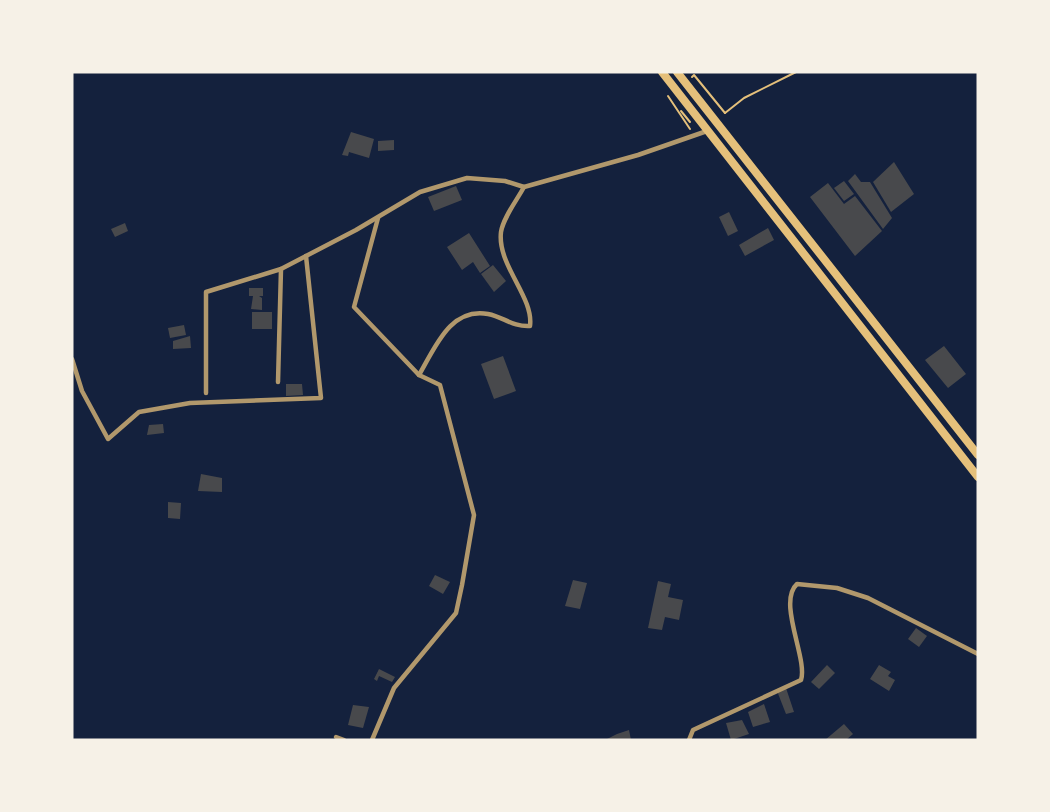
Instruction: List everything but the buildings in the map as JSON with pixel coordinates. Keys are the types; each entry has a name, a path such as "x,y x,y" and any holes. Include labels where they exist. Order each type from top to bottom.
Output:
{"highway":[{"path":"662,72 978,477"},
{"path":"677,72 978,455"}],"street":[{"path":"206,393 206,292 281,269 420,192 467,178 505,181 524,187 638,155 707,131"},
{"path":"419,375 448,326 466,314 488,314 515,327 530,326 531,315 505,260 501,231 524,187"},
{"path":"372,740 394,688 456,613 474,515 440,385 419,375 354,307 378,217"},
{"path":"72,359 82,391 108,439 139,412 190,403 321,398 306,256"},
{"path":"278,382 281,269"},
{"path":"689,740 692,730 801,680 803,674 795,640 792,596 797,584 837,588 868,598 978,653"},
{"path":"336,737 344,740"}],"path":[{"path":"705,96 692,77 694,75 725,113 744,98 796,72"},
{"path":"670,94 688,125 667,97 670,94"}]}
